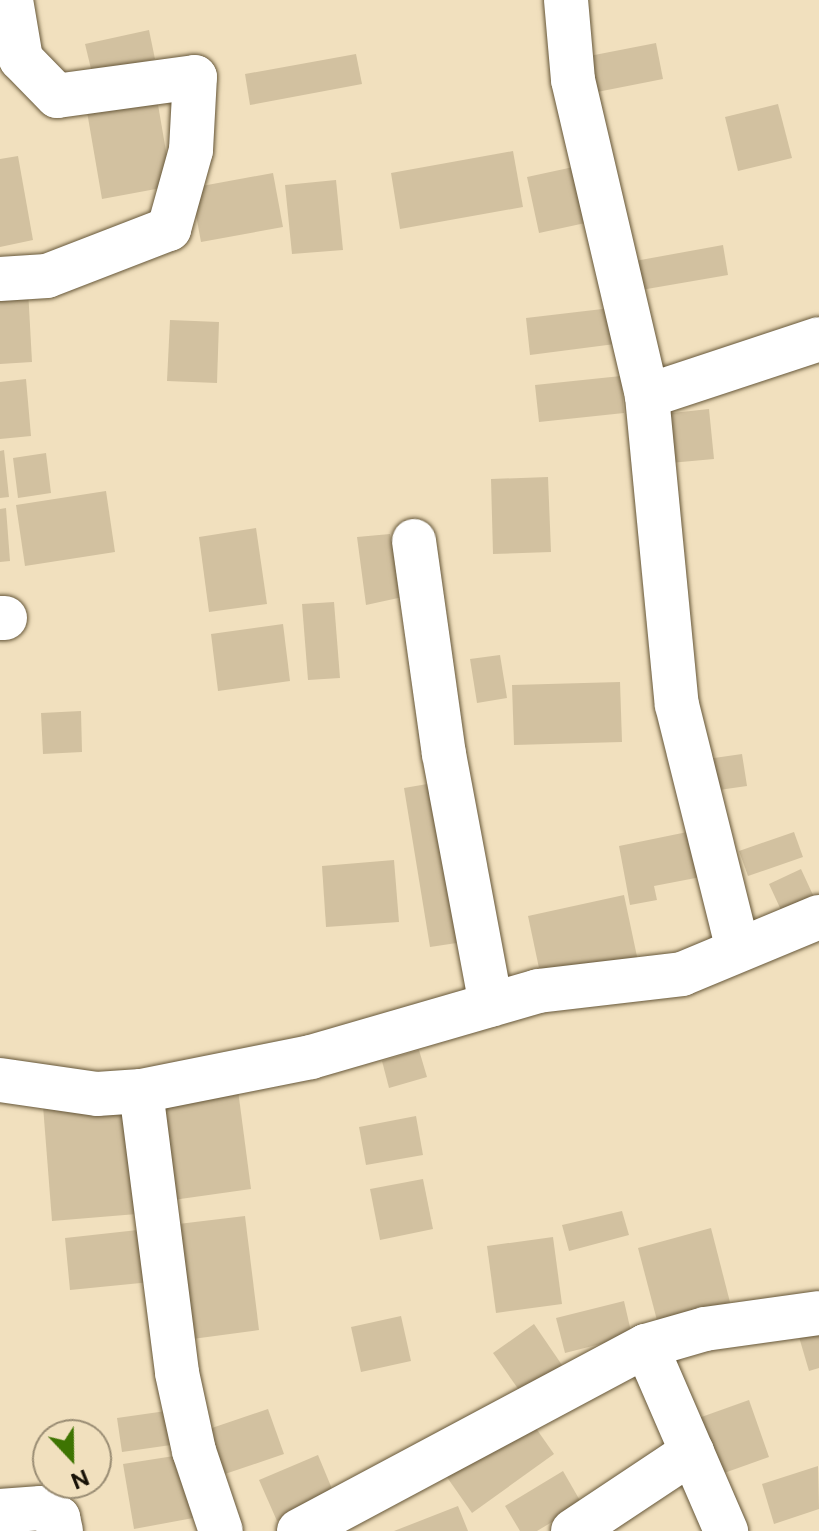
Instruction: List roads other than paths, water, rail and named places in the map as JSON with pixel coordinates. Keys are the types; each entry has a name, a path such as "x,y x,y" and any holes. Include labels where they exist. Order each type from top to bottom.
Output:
{"street":[{"path":"0,279 47,276 169,229 191,150 195,77 57,96 21,59 11,0"},
{"path":"566,0 573,80 647,396 677,705 738,950"},
{"path":"647,396 819,339"},
{"path":"414,541 444,754 491,1005"},
{"path":"0,1080 97,1094 141,1091 311,1057 538,991 682,974 819,917"},
{"path":"141,1091 177,1373 194,1451 221,1531"},
{"path":"299,1531 646,1346 705,1329 819,1313"},
{"path":"646,1346 726,1531"},
{"path":"573,1531 692,1452"},
{"path":"0,1511 41,1508 58,1518 61,1531"}]}
